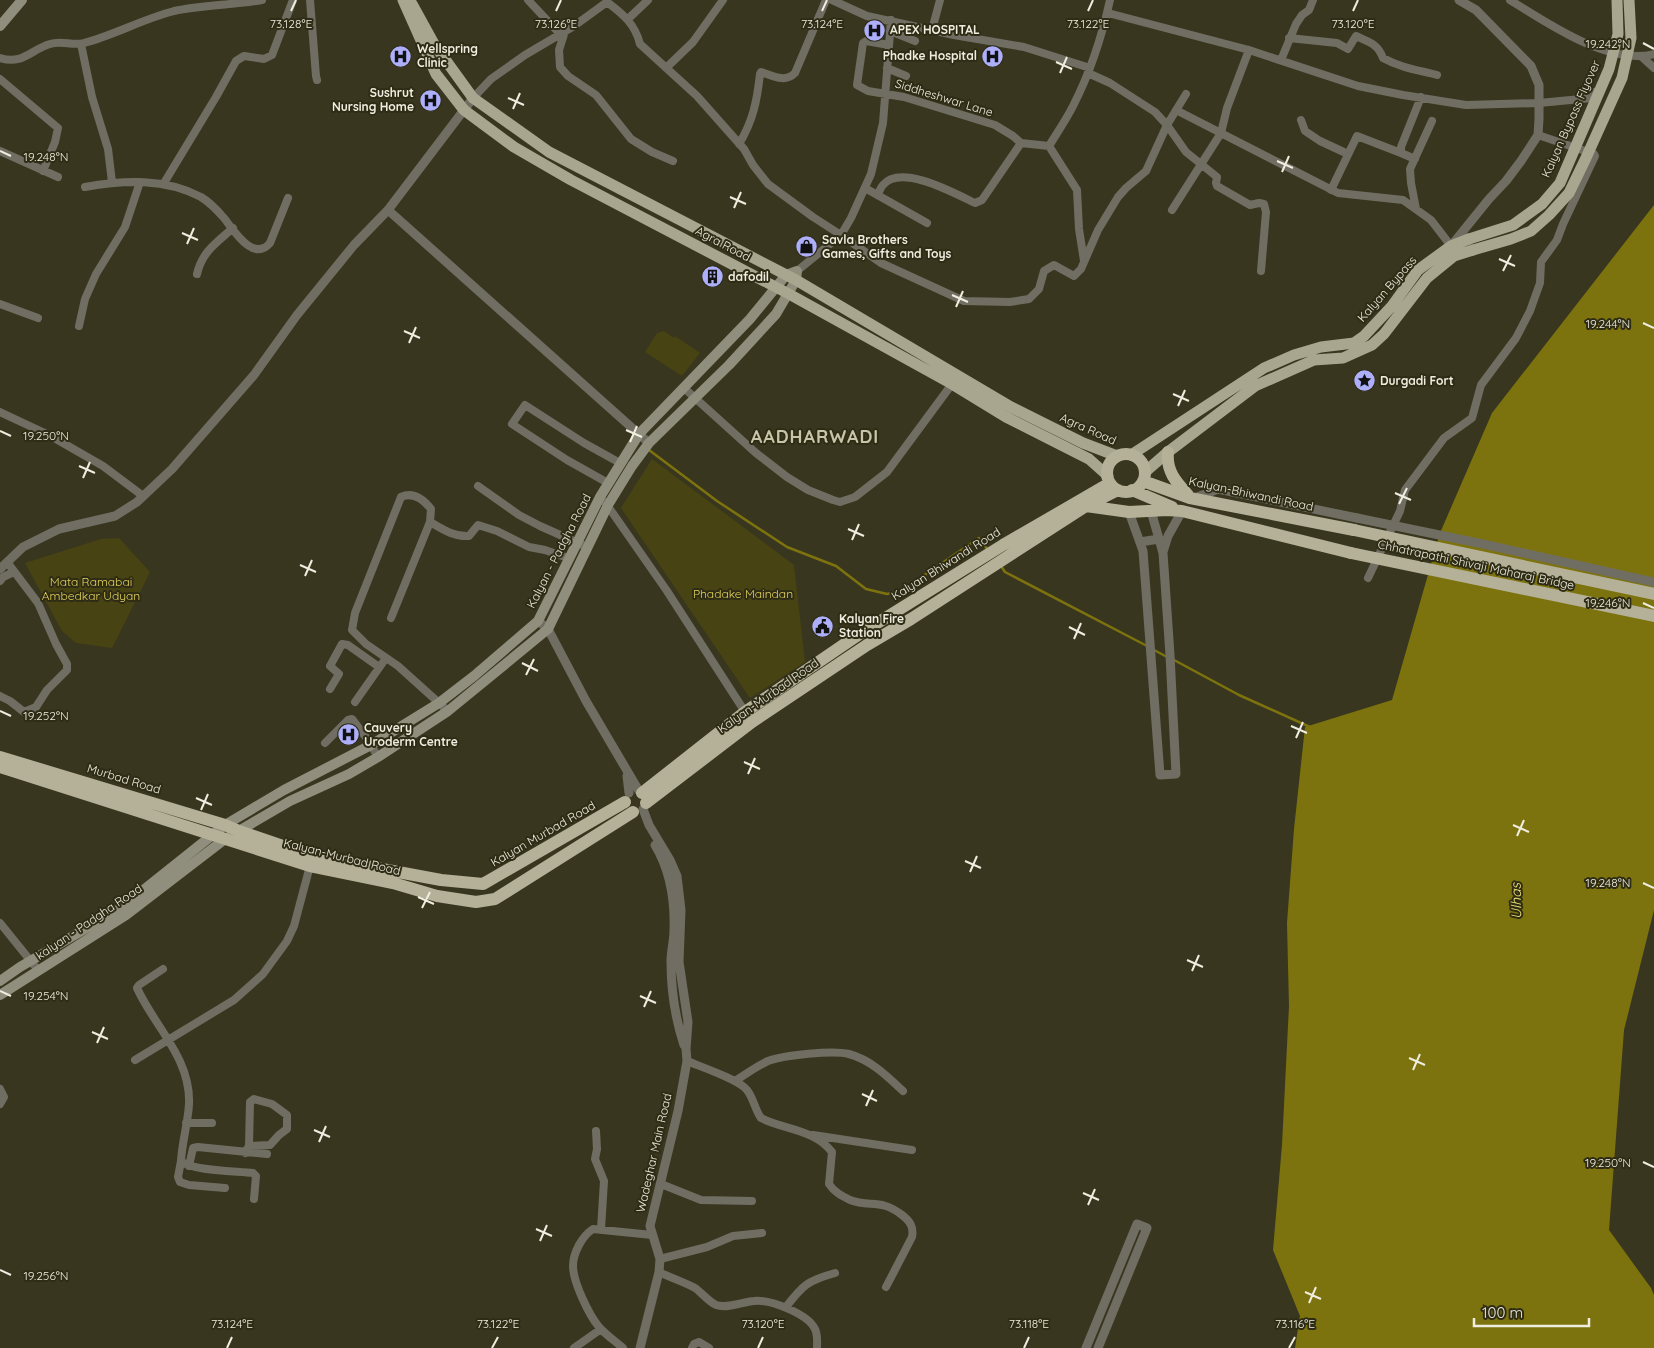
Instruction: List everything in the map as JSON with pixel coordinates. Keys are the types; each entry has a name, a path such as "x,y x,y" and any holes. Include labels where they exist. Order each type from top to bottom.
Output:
{"highway":[{"path":"1168,452 1167,459 1170,472 1176,482 1193,498"},
{"path":"1131,455 1141,461 1144,477 1140,486 1124,492 1112,483 1109,465 1117,456 1131,455"},
{"name":"Kalyan-Bhiwandi Road","path":"1144,477 1193,498 1355,524"},
{"name":"Kalyan Bhiwandi Road","path":"749,714 858,636 983,557 1007,550 1086,506 1112,483"},
{"name":"Kalyan Bhiwandi Road","path":"911,619 992,566 1007,550 1112,483"},
{"path":"1132,490 1185,512"},
{"path":"1086,506 1129,512 1185,512"},
{"name":"Chhatrapathi Shivaji Maharaj Bridge","path":"1185,512 1351,553 1654,616"},
{"name":"Chhatrapathi Shivaji Maharaj Bridge","path":"1355,524 1654,594"},
{"name":"Kalyan-Murbad Road","path":"0,767 37,773 225,839 437,896 476,902 495,899 637,802 749,714 911,619"},
{"name":"Murbad Road","path":"0,757 37,773 225,825 239,831"},
{"name":"Kalyan Murbad Road","path":"239,831 311,861 441,880 483,884 637,802"}],"main road":[{"path":"0,26 22,0"},
{"name":"Agra Road","path":"403,0 436,74 464,110 522,152 571,180 789,294 952,384 1006,417 1089,459 1112,483"},
{"name":"Agra Road","path":"410,0 434,44 473,98 549,152 793,275 1011,407 1083,443 1117,456"},
{"name":"Kalyan Bypass Flyover","path":"1471,245 1513,225 1542,204 1560,183 1609,69 1618,34 1617,0"},
{"name":"Kalyan Bypass Flyover","path":"1452,251 1531,231 1549,215 1569,192 1622,78 1631,38 1629,0"},
{"name":"Kalyan Bypass","path":"1144,477 1168,452 1255,386 1314,360 1343,358 1372,345 1384,334 1452,251"},
{"name":"Kalyan Bypass","path":"1131,455 1264,368 1294,355 1321,347 1354,343 1364,336 1392,306 1418,270 1452,251"},
{"name":"Kalyan - Padgha Road","path":"124,911 212,834 284,790 371,745 439,703 474,676 538,621 576,542 608,482 639,434 718,353 758,310 776,287 793,275"},
{"name":"Kalyan - Padgha Road","path":"239,831 290,801 349,774 378,757 448,711 548,629 608,505 632,466 649,443 728,365 776,314 789,294 793,275"},
{"path":"718,353 728,365"},
{"path":"284,790 290,801"},
{"name":"kalyan - Padgha Road","path":"0,996 79,939 124,911 239,831"},
{"path":"0,981 31,961 79,939"}],"street":[{"path":"0,58 12,61 24,58 50,44 62,42 81,44 173,12 262,0"},
{"path":"164,183 236,61 244,56 264,59 272,55 293,0"},
{"path":"310,0 317,80"},
{"path":"528,0 562,33"},
{"path":"628,19 648,0"},
{"path":"666,68 693,42 723,0"},
{"path":"739,144 752,119 757,102 761,73 783,79 792,77 826,0"},
{"path":"832,0 867,16 1024,47 1089,71 1133,97 1155,112 1168,124 1186,152 1217,177 1217,186 1250,205 1264,204 1266,212 1261,271"},
{"path":"932,30 940,0"},
{"path":"1050,146 1073,106 1089,71 1108,14 1110,0"},
{"path":"1281,60 1289,38 1302,15 1310,10 1312,0"},
{"path":"1176,110 1331,190 1403,200 1432,220 1452,251 1489,199 1506,181 1538,135 1539,103 1539,85 1531,66 1476,10 1458,0"},
{"path":"1510,0 1580,42 1611,52 1642,57 1654,54"},
{"path":"0,569 23,547 59,529 115,516 143,496 172,469 254,375 297,315 354,244 388,210 473,98 491,79 524,55 562,33 607,1 628,19 637,33 640,44 697,96 739,144 768,184 813,218 841,234 881,263 964,301 1010,302 1029,298 1039,289 1044,272 1054,265 1074,276 1081,269 1098,230 1118,197 1146,171 1168,124 1186,94"},
{"path":"1108,14 1249,50 1358,86 1420,98 1466,104 1539,103 1592,98"},
{"path":"793,275 841,234 871,174 883,123 890,20"},
{"path":"890,31 915,41"},
{"path":"562,33 559,50 560,67 568,76 596,95 631,139 652,152 673,161"},
{"path":"1289,38 1337,43 1348,49 1356,36 1372,43 1380,50 1383,58 1404,69 1438,75"},
{"name":"Siddheshwar Lane","path":"889,45 866,41 863,43 856,83 868,91 886,92 995,125 1013,136 1021,144"},
{"path":"81,44 92,97 108,149 112,182"},
{"path":"1172,210 1221,133 1227,108 1249,50"},
{"path":"1537,204 1554,186 1611,52"},
{"path":"1642,57 1654,68"},
{"path":"887,68 906,76"},
{"path":"0,79 58,128 55,142 43,171"},
{"path":"1401,153 1401,147 1420,98"},
{"path":"1301,120 1305,131 1320,141 1348,154"},
{"path":"1416,209 1410,169 1432,121"},
{"path":"1368,578 1400,511 1405,490 1444,438 1472,418 1481,385 1516,338 1530,312 1540,283 1541,262 1557,240 1595,156 1572,145 1538,135"},
{"path":"1331,190 1357,136 1415,159"},
{"path":"878,195 884,184 898,177 920,179 975,203 982,200 1021,144 1050,146"},
{"path":"1050,146 1077,190 1079,229 1084,262"},
{"path":"0,151 58,177"},
{"path":"85,186 112,182 164,183 202,198 222,216 233,228 237,236 261,250 270,243 288,198"},
{"path":"79,326 84,299 96,274 124,227 140,182"},
{"path":"865,188 927,223"},
{"path":"388,210 649,443"},
{"path":"197,274 201,259 206,252 233,228"},
{"path":"0,304 38,318"},
{"path":"684,388 756,453 787,477 808,490 840,502 855,498 887,472 952,384"},
{"path":"608,482 568,460 512,424 525,405 584,443 620,463"},
{"path":"0,412 49,435 103,466 143,496"},
{"path":"478,486 519,515 587,547"},
{"path":"330,689 339,674 330,666 331,662 342,644 345,644 352,630 356,612 401,497 406,495 416,496 425,501 431,510 430,522 391,618"},
{"path":"600,497 608,505 749,714"},
{"path":"1129,512 1143,551 1160,775 1176,774 1171,659 1163,553 1151,511"},
{"path":"1163,553 1168,536 1185,512"},
{"path":"430,522 447,532 463,536 469,536 478,525 497,531 529,546 568,558"},
{"path":"1355,524 1483,544 1654,582"},
{"path":"1140,542 1159,539"},
{"path":"0,696 24,712 36,707 47,690 67,670 67,664 33,594 7,562"},
{"path":"0,581 3,577 14,572"},
{"path":"538,621 548,629"},
{"name":"Wadeghar Main Road","path":"548,629 586,701 626,770 647,827 670,860 677,876 677,910 674,932 677,1023 686,1049"},
{"path":"352,630 366,644 398,666 448,711"},
{"path":"345,644 379,667"},
{"path":"355,702 386,658"},
{"path":"325,743 348,720 352,719 378,757"},
{"path":"135,1060 234,1000 263,974 287,941 294,926 311,861"},
{"path":"0,923 38,970"},
{"name":"Wadeghar Main Road","path":"640,1348 660,1272 660,1259 650,1226 678,1111 687,1061 688,1022 675,962"},
{"path":"163,969 138,985 137,988 185,1073 189,1104 178,1177 180,1182 189,1185 225,1188"},
{"path":"677,1023 688,1022"},
{"path":"735,1081 771,1060 823,1052 849,1054 866,1062 880,1069 903,1091"},
{"path":"687,1061 735,1081 745,1088 752,1096 761,1118 811,1135 912,1150"},
{"path":"0,1089 4,1096 0,1104"},
{"path":"182,1142 194,1148 247,1149 270,1145 288,1129 287,1115 272,1104 254,1099 250,1102 247,1149"},
{"path":"186,1123 212,1123"},
{"path":"596,1131 597,1149 595,1159 604,1181 601,1229"},
{"path":"811,1135 828,1146 832,1152 829,1184 833,1190 851,1200 889,1206 909,1220 913,1230 912,1237 886,1287"},
{"path":"189,1166 194,1148"},
{"path":"247,1149 267,1154"},
{"path":"181,1162 189,1166 253,1173 256,1176 254,1199"},
{"path":"661,1184 701,1200 752,1201"},
{"path":"1086,1348 1137,1224 1147,1228 1098,1348"},
{"path":"623,1348 601,1329 586,1307 573,1273 573,1264 582,1238 593,1230 601,1229 652,1235"},
{"path":"660,1259 707,1248 733,1236 762,1233"},
{"path":"660,1272 696,1289 717,1305 727,1306 756,1300 766,1301 786,1308 814,1326 817,1333 817,1348"},
{"path":"786,1308 807,1283 834,1273"},
{"path":"574,1348 601,1329"},
{"path":"692,1348 694,1344 699,1342 709,1348"}],"green space":[{"path":"664,331 700,353 682,376 645,352 657,333"},
{"name":"Phadake Maindan","path":"652,459 794,565 805,662 750,698 621,508"},
{"name":"Mata Ramabai Ambedkar Udyan","path":"119,538 150,572 112,648 76,643 62,631 25,563 101,539"}],"water":[{"name":"Ulhas","path":"1654,205 1654,910 1624,1030 1609,1230 1651,1288 1654,1295 1654,1348 1295,1348 1300,1316 1273,1250 1282,1145 1289,1006 1287,923 1294,829 1305,727 1392,700 1440,533 1492,413"}],"waterway":[{"path":"649,450 717,501 787,547 836,566 866,589 887,594 901,591 979,538 988,550"},
{"path":"1001,566 1005,572 1149,647"},
{"path":"1154,650 1169,658"},
{"path":"1174,660 1239,695 1310,727"}],"place":[{"name":"APEX HOSPITAL","path":"874,30"},
{"name":"Wellspring Clinic","path":"401,56"},
{"name":"Phadke Hospital","path":"993,56"},
{"name":"Sushrut Nursing Home","path":"430,100"},
{"name":"Savla Brothers Games, Gifts and Toys","path":"806,247"},
{"name":"dafodil","path":"712,277"},
{"name":"Durgadi Fort","path":"1364,381"},
{"name":"Kalyan Fire Station","path":"823,626"},
{"name":"Cauvery Uroderm Centre","path":"348,735"}],"district":[{"name":"AADHARWADI","path":"815,437"}]}
